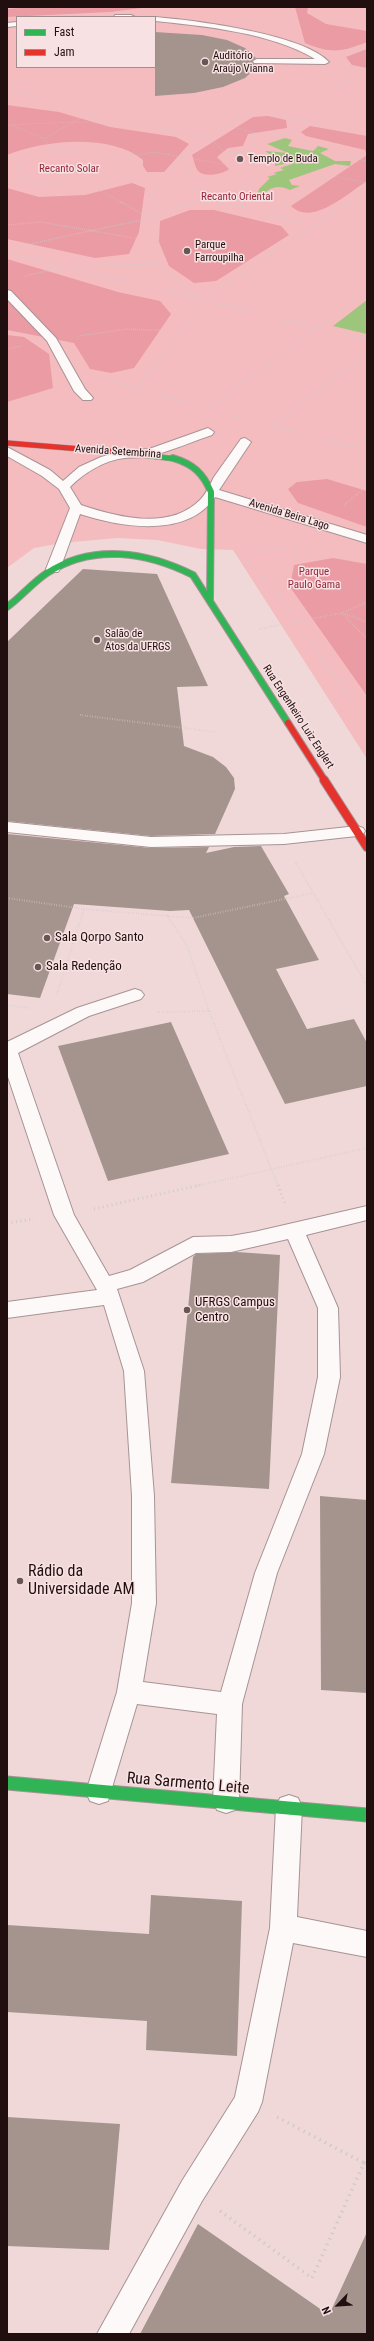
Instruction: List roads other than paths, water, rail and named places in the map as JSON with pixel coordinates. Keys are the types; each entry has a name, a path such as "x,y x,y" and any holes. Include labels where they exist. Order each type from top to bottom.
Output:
{"main road":[{"name":"Avenida Setembrina","path":"7,444 167,456 186,462 202,470 210,480 211,492 210,599"},
{"name":"Rua Engenheiro Luiz Englert","path":"7,607 53,569 75,560 98,555 127,553 155,557 177,565 193,575 210,599 231,635 367,847"},
{"name":"Rua Sarmento Leite","path":"7,1783 367,1814"}],"lane":[{"path":"156,19 184,21 261,37 314,53 325,62 257,61"},
{"path":"7,292 52,340 80,391 87,398"},
{"path":"64,487 84,468 102,460 123,455 144,454 208,432"},
{"path":"7,451 46,473 64,487 76,508 118,520 148,522 172,518 191,512 205,503 245,442"},
{"name":"Avenida Beira Lago","path":"211,492 365,539"},
{"path":"53,569 76,508"},
{"path":"7,827 151,842 284,839 357,831"},
{"path":"99,1792 129,1692 144,1603 143,1496 134,1371 108,1290 76,1240 64,1215 9,1053 12,1047 83,1012 135,995"},
{"path":"7,1310 108,1290 193,1245 231,1244 367,1213"},
{"path":"226,1801 230,1704 266,1574 313,1454 329,1377 328,1308 294,1230"},
{"path":"129,1692 230,1704"},
{"path":"112,2334 192,2191 248,2102 283,1928 289,1807"},
{"path":"283,1928 367,1944"}],"place":[{"name":"Auditório Araújo Vianna","path":"205,62"},
{"name":"Templo de Buda","path":"240,159"},
{"name":"Parque Farroupilha","path":"187,251"},
{"name":"Salão de Atos da UFRGS","path":"97,640"},
{"name":"Sala Qorpo Santo","path":"47,938"},
{"name":"Sala Redenção","path":"38,967"},
{"name":"UFRGS Campus Centro","path":"187,1310"},
{"name":"Rádio da Universidade AM","path":"20,1581"}],"park label":[{"name":"Recanto Solar","path":"69,169"},
{"name":"Recanto Oriental","path":"237,197"},
{"name":"Parque Paulo Gama","path":"314,578"}]}
